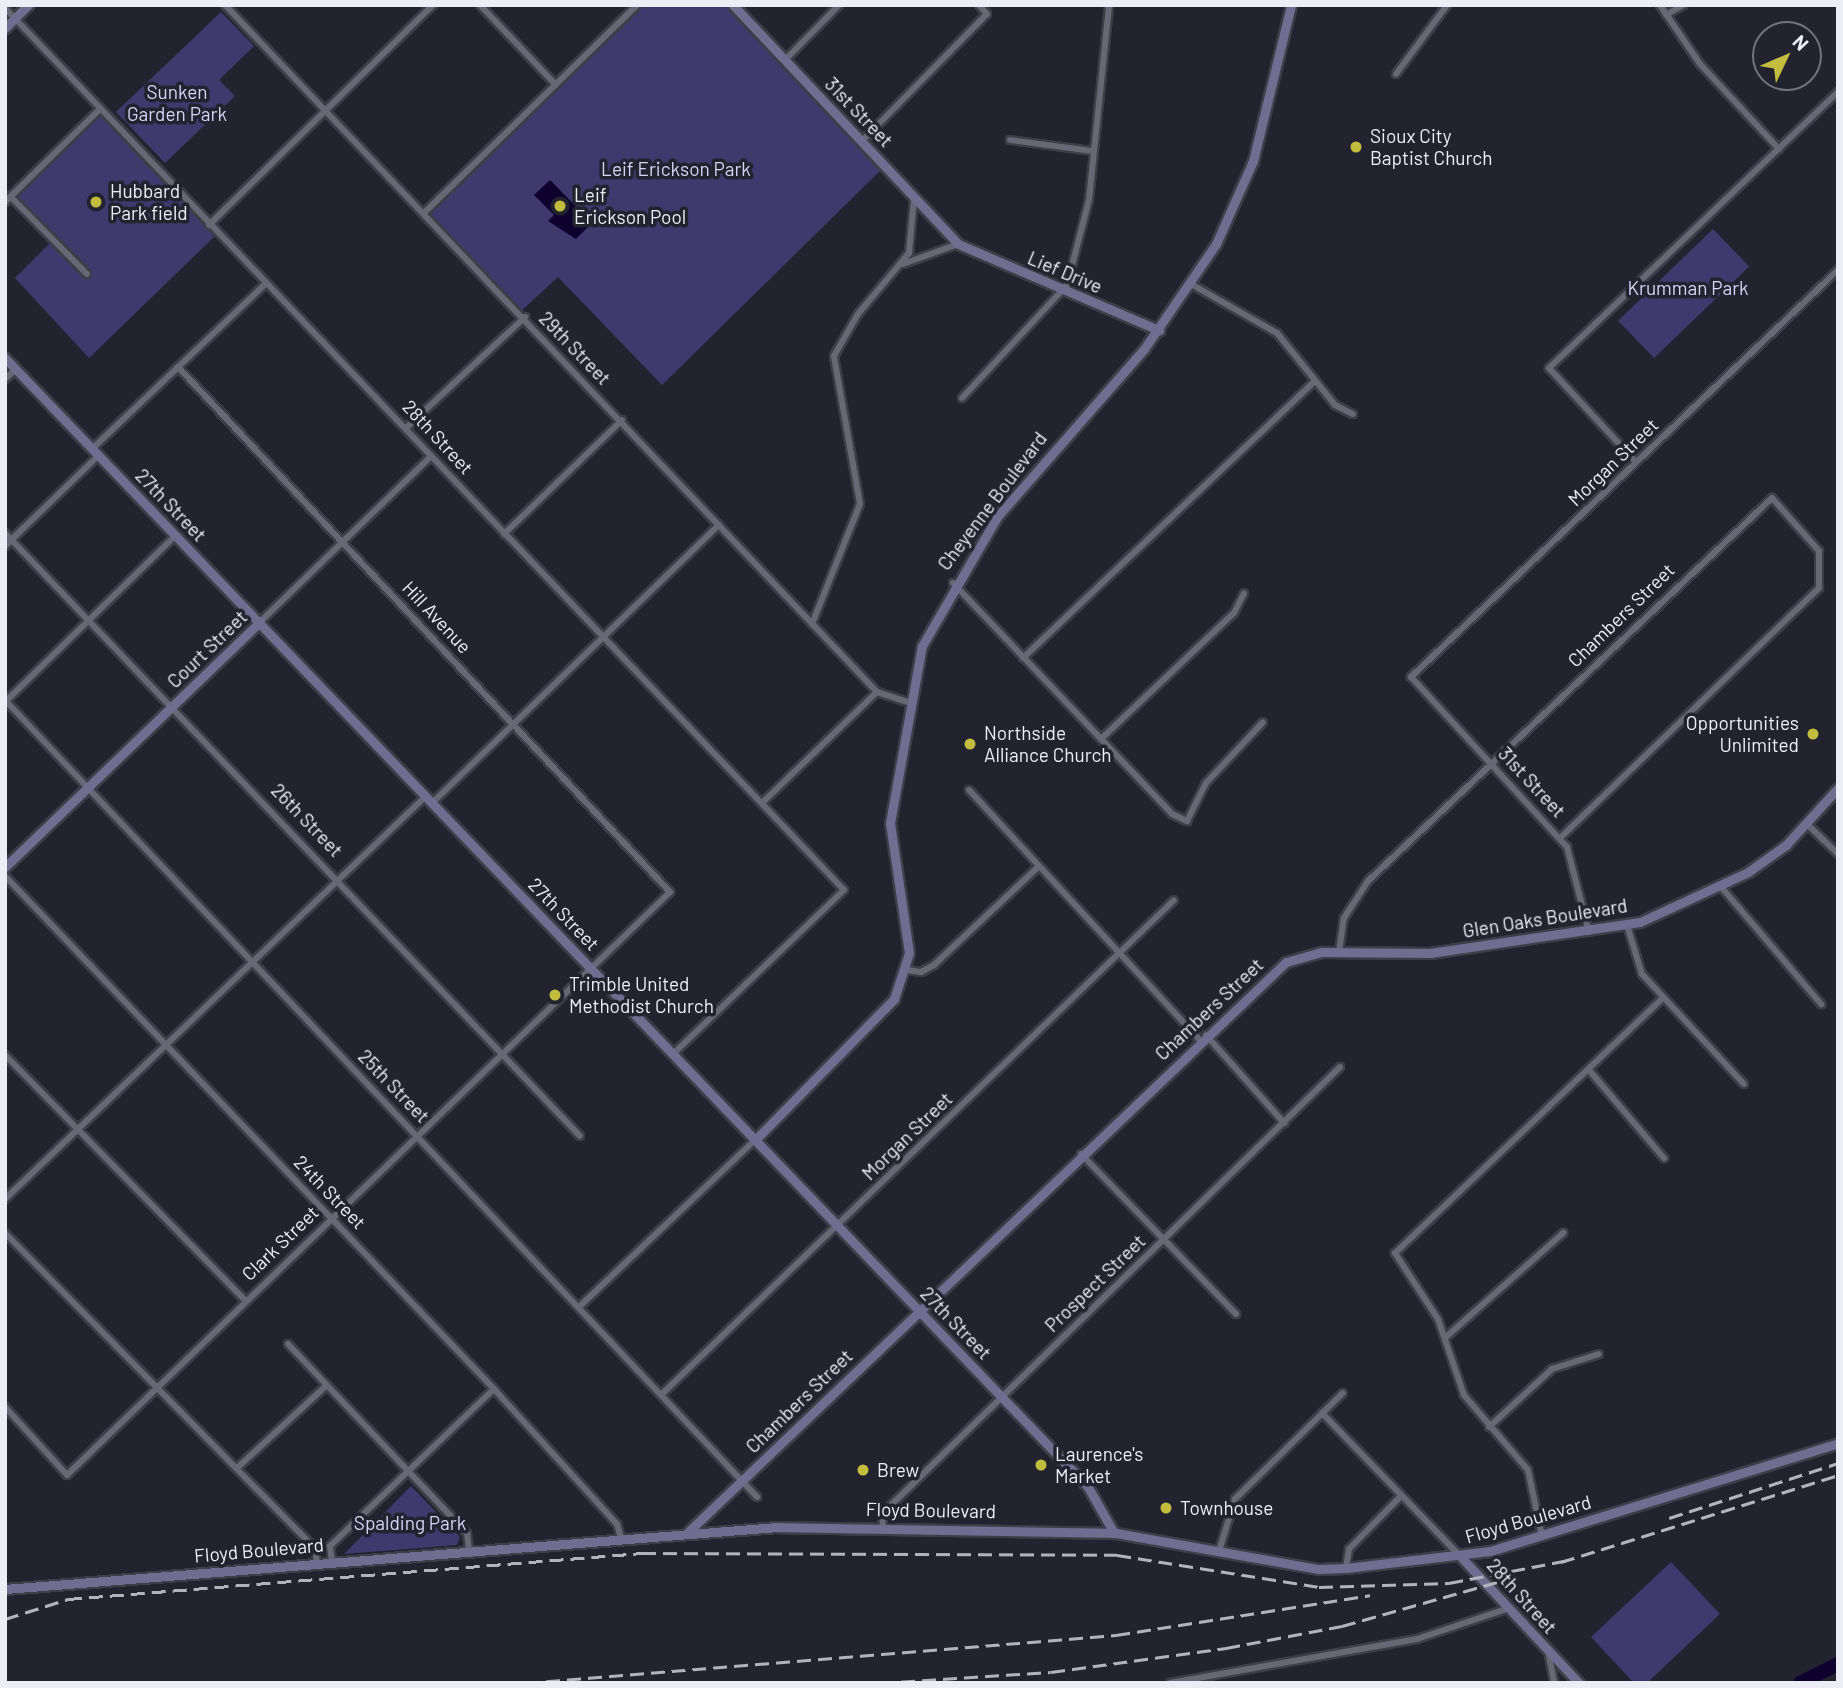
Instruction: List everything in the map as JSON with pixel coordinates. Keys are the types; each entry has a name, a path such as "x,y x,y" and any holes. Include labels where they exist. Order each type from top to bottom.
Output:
{"main road":[{"path":"5,28 28,5"},
{"name":"31st Street","path":"733,5 958,244"},
{"name":"Cheyenne Boulevard","path":"755,1140 883,1016 907,970 908,928 890,835 907,702 922,646 953,583 1027,478 1159,330 1191,284 1244,187 1292,5"},
{"name":"Lief Drive","path":"958,244 1159,330"},
{"name":"27th Street","path":"5,358 430,798 1088,1487 1114,1533"},
{"name":"Court Street","path":"5,867 260,622"},
{"name":"Glen Oaks Boulevard","path":"1339,952 1430,953 1627,925 1722,888 1807,824 1838,788"},
{"name":"Chambers Street","path":"690,1531 1203,1037 1286,962 1339,952"},
{"name":"Floyd Boulevard","path":"5,1589 690,1531 883,1526 1114,1533 1319,1569 1346,1568 1460,1556 1542,1536 1838,1443"},
{"name":"28th Street","path":"1460,1556 1579,1683"}],"street":[{"path":"209,225 433,5"},
{"path":"480,5 555,85"},
{"path":"425,212 637,5"},
{"path":"785,60 839,5"},
{"path":"862,141 987,14 979,5"},
{"path":"962,398 1065,291 1086,217 1109,5"},
{"path":"1396,74 1447,5"},
{"path":"1660,5 1700,64 1779,149"},
{"path":"1666,15 1683,5"},
{"name":"29th Street","path":"227,6 622,419 877,692 907,702"},
{"name":"28th Street","path":"5,8 265,284 406,428 601,639 762,802 844,890 673,1054"},
{"path":"1636,462 1549,368 1838,92"},
{"path":"87,274 8,200 99,110"},
{"path":"1010,141 1092,151"},
{"path":"812,624 860,504 834,356 858,314 902,264 915,229 914,198"},
{"path":"902,264 958,244"},
{"name":"Morgan Street","path":"1410,677 1838,270"},
{"path":"5,546 178,367 265,284"},
{"path":"1191,284 1277,333 1335,405 1353,414"},
{"path":"406,428 525,317"},
{"name":"Hill Avenue","path":"178,367 515,723 670,892"},
{"path":"5,379 16,369"},
{"path":"1023,657 1315,381"},
{"path":"504,534 622,419"},
{"name":"Court Street","path":"260,622 431,456"},
{"name":"Chambers Street","path":"1339,952 1355,897 1772,498 1819,551 1819,588 1560,838"},
{"path":"5,1199 164,1042 339,876 515,723 719,525"},
{"name":"26th Street","path":"5,533 505,1050 580,1136"},
{"path":"6,701 176,535"},
{"path":"953,583 1172,814 1187,821 1206,783 1263,722"},
{"path":"1101,738 1234,612 1244,593"},
{"name":"31st Street","path":"1410,677 1560,838 1576,862 1589,932"},
{"path":"762,802 877,692"},
{"name":"25th Street","path":"6,701 251,962 418,1133 757,1497"},
{"path":"969,790 1120,953 1284,1123"},
{"path":"1807,824 1838,854"},
{"path":"907,970 934,965 1038,866"},
{"name":"24th Street","path":"5,876 494,1389 617,1524 621,1538"},
{"path":"1722,888 1821,1004"},
{"name":"Clark Street","path":"5,1408 67,1475 331,1216 670,892"},
{"name":"Morgan Street","path":"662,1394 1174,900"},
{"path":"1627,925 1642,974 1744,1084"},
{"path":"1542,1536 1534,1482 1458,1384 1446,1337 1395,1253 1663,998"},
{"path":"5,1055 245,1300"},
{"name":"Prospect Street","path":"883,1526 882,1514 1340,1067"},
{"path":"1589,1070 1664,1158"},
{"path":"580,1306 755,1140"},
{"path":"1081,1154 1236,1314"},
{"path":"5,1233 315,1549 317,1563"},
{"path":"1446,1337 1563,1233"},
{"path":"288,1344 467,1533 469,1550"},
{"path":"1489,1427 1552,1369 1599,1354"},
{"path":"237,1468 327,1385"},
{"path":"332,1561 330,1546 494,1389"},
{"path":"1219,1551 1235,1499 1343,1393"},
{"name":"28th Street","path":"1322,1413 1400,1497 1460,1556"},
{"path":"1346,1568 1349,1549 1400,1497"},
{"path":"1170,1683 1404,1642 1509,1608"},
{"path":"1547,1650 1553,1683"}],"green space":[{"name":"Leif Erickson Park","path":"637,5 733,5 885,166 662,385 558,277 520,312 425,212"},
{"name":"Sunken Garden Park","path":"221,12 254,46 219,80 235,96 165,163 116,112"},
{"path":"99,114 215,236 89,358 15,278 54,239 13,197"},
{"name":"Krumman Park","path":"1713,229 1749,266 1654,358 1618,321"},
{"name":"Spalding Park","path":"411,1486 460,1537 457,1545 344,1554"},
{"path":"1671,1562 1720,1614 1647,1683 1634,1683 1591,1637"}],"shaded area":[{"name":"Leif Erickson Pool","path":"550,180 592,223 576,239 548,221 554,215 534,195"}],"waterway":[{"path":"1800,1683 1838,1664"}],"railway":[{"path":"1669,1518 1838,1463"},
{"path":"1561,1562 1838,1475"},
{"path":"5,1619 68,1599 642,1553 1117,1555 1319,1587 1449,1583 1569,1560"},
{"path":"880,1683 1051,1672 1226,1648 1342,1626 1501,1581"},
{"path":"525,1683 1116,1635 1370,1595"}],"place":[{"name":"Sioux City Baptist Church","path":"1356,147"},
{"name":"Hubbard Park field","path":"96,202"},
{"name":"Leif Erickson Pool","path":"560,206"},
{"name":"Opportunities Unlimited","path":"1813,734"},
{"name":"Northside Alliance Church","path":"970,744"},
{"name":"Trimble United Methodist Church","path":"555,995"},
{"name":"Laurence's Market","path":"1041,1465"},
{"name":"Brew","path":"863,1470"},
{"name":"Townhouse","path":"1166,1508"}]}
